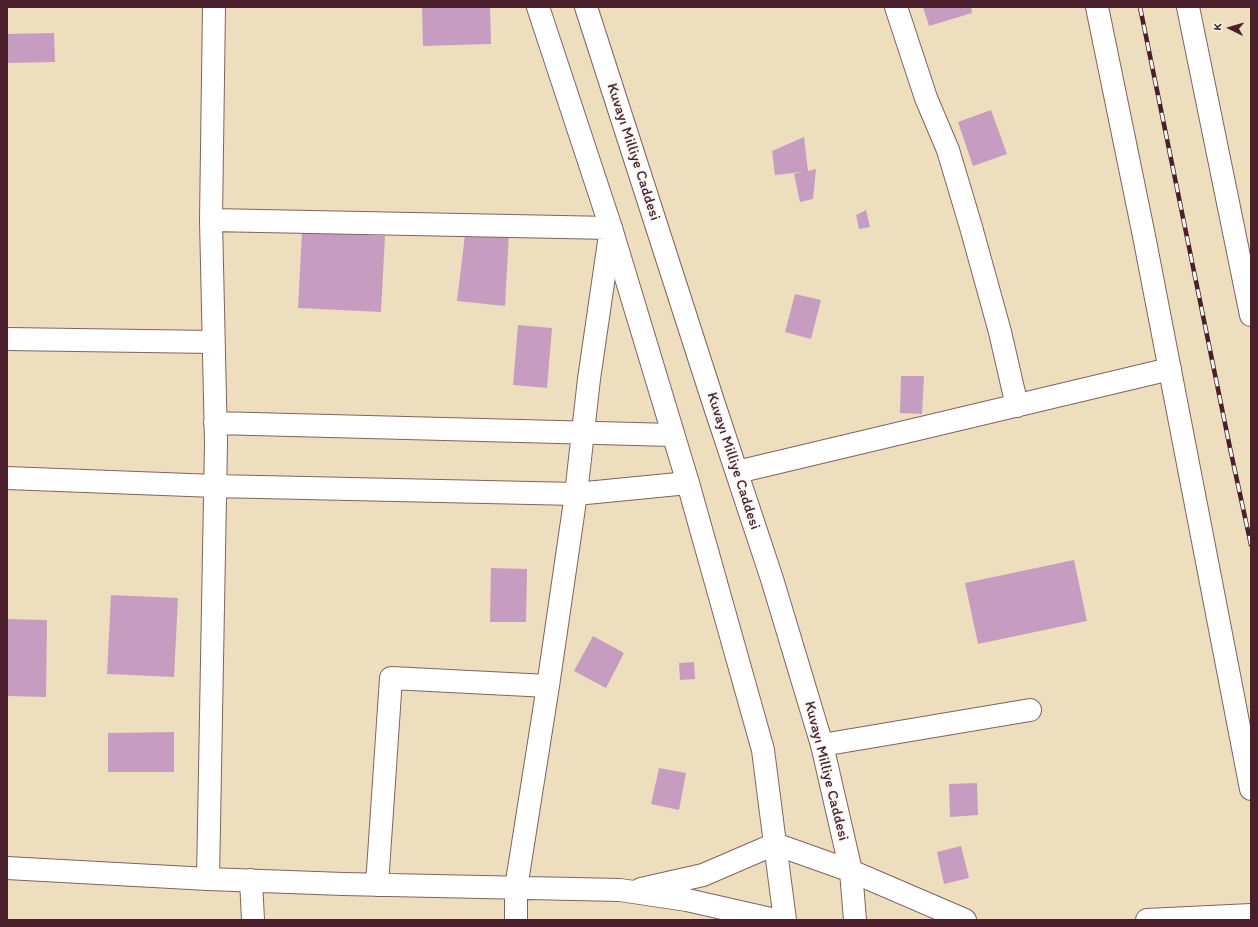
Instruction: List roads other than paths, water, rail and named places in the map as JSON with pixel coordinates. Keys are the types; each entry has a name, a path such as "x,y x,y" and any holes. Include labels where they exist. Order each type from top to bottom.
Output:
{"street":[{"path":"208,879 215,486 211,220 214,7"},
{"path":"538,7 612,228 688,483 763,750 786,920"},
{"name":"Kuvayı Milliye Caddesi","path":"586,7 772,579 822,745 851,871 855,920"},
{"path":"896,7 926,98 948,150 972,227 998,324 1017,406"},
{"path":"1097,7 1144,236 1251,788"},
{"path":"1188,7 1251,315"},
{"path":"211,220 612,228"},
{"path":"516,920 516,888 548,686 576,494 589,379 612,228"},
{"path":"7,339 213,342"},
{"path":"736,472 1170,369"},
{"path":"215,423 673,435"},
{"path":"7,478 215,486 576,494 688,483"},
{"path":"377,885 391,678 548,686"},
{"path":"822,745 1030,710"},
{"path":"629,891 703,875 775,844 851,871 965,920"},
{"path":"7,868 208,879 377,885 620,890 687,900 775,920"},
{"path":"250,880 253,920"},
{"path":"1147,920 1251,915"}],"railway":[{"path":"1140,7 1251,545"}]}
